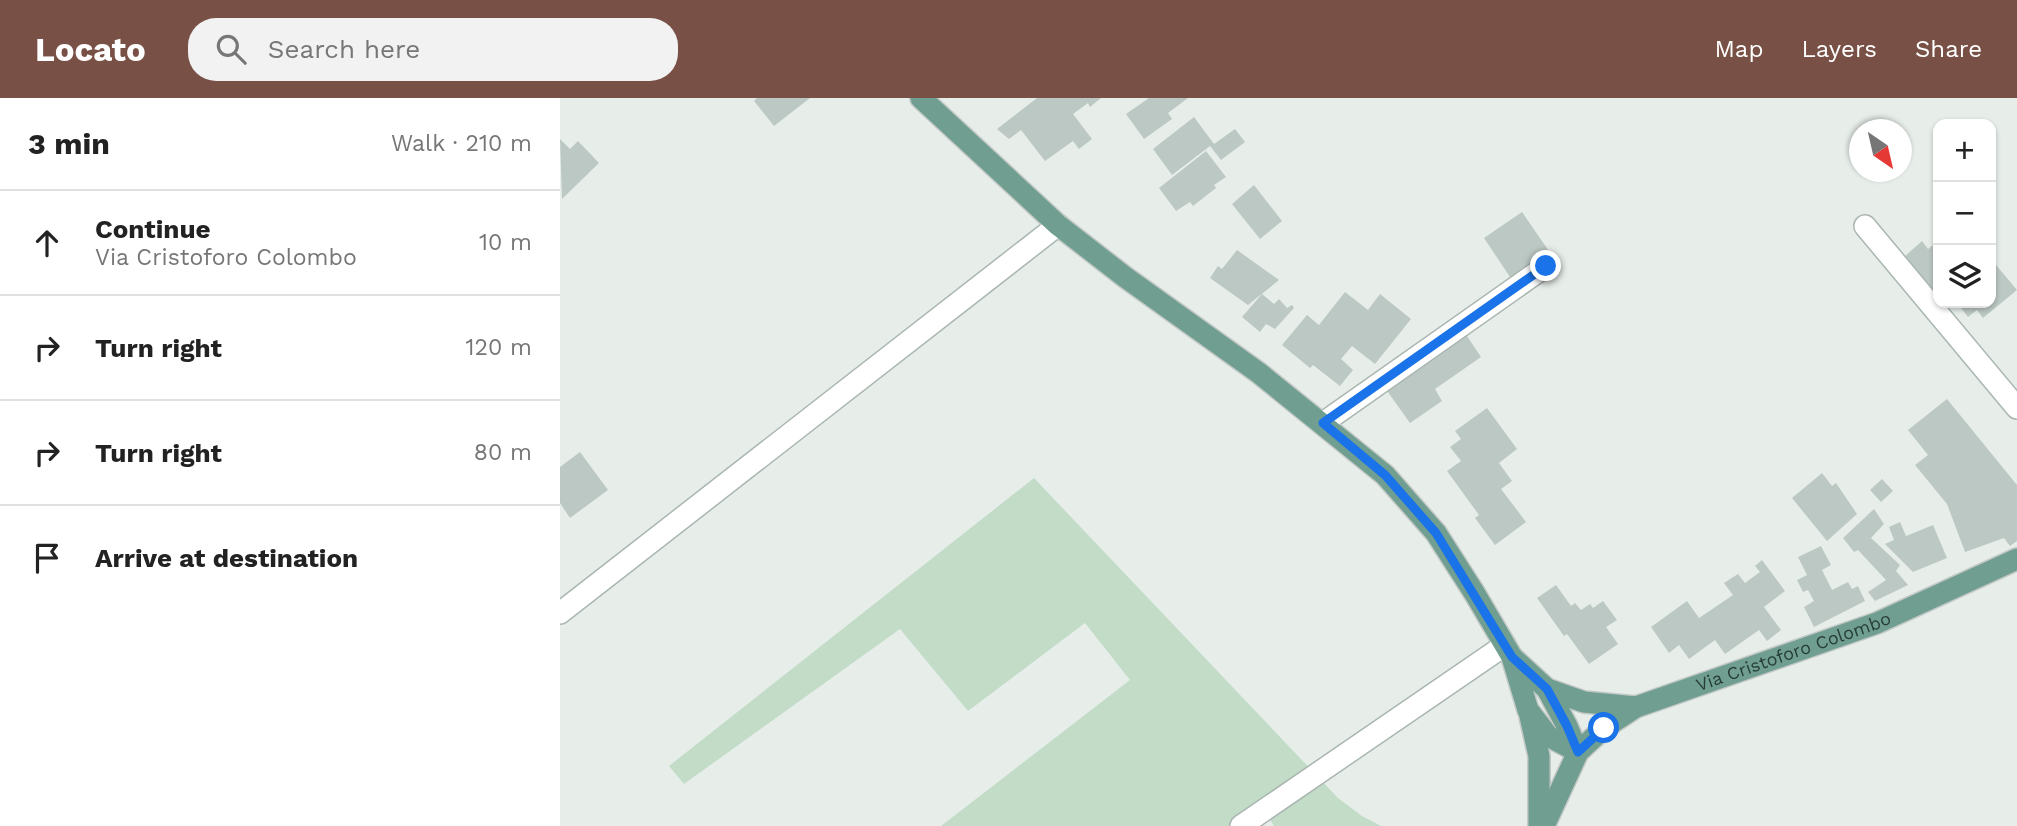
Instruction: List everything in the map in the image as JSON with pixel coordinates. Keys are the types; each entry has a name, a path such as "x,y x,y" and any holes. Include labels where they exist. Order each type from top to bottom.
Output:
{"main road":[{"path":"921,98 1058,225 1125,277 1259,373 1385,475 1436,533 1508,651 1528,710 1539,756 1539,826"},
{"name":"Via Cristoforo Colombo","path":"1578,752 1604,728 1636,707 1877,622 2017,559"},
{"path":"1508,651 1547,689 1578,752 1544,826"},
{"path":"1547,689 1584,702 1636,707"},
{"path":"1528,710 1548,736 1578,752"}],"street":[{"path":"560,613 1058,225"},
{"path":"1865,226 2017,408"},
{"path":"1323,423 1546,266"},
{"path":"1241,826 1508,651"}],"green space":[{"path":"1034,478 1338,798 1381,826 1274,826 1264,810 1241,826 941,826 1130,680 1085,623 968,711 900,629 684,784 669,766"}],"building":[{"path":"757,98 810,98 774,126 754,101"},
{"path":"1037,98 1101,98 1090,107 1088,103 1073,114 1092,139 1079,149 1073,141 1045,161 1021,130 1009,139 997,129"},
{"path":"1149,98 1188,98 1168,113 1172,119 1144,139 1126,114"},
{"path":"1194,117 1214,144 1235,129 1245,142 1221,160 1210,146 1172,175 1153,149"},
{"path":"560,139 570,149 578,141 599,163 562,199"},
{"path":"1206,151 1226,177 1193,206 1190,202 1176,211 1159,188"},
{"path":"1254,185 1282,221 1260,239 1232,204"},
{"path":"1522,212 1551,254 1512,280 1484,238"},
{"path":"1922,241 1928,249 1933,245 1933,292 1904,257"},
{"path":"1237,250 1279,280 1248,305 1210,278 1218,266 1222,269"},
{"path":"1996,265 2017,290 1996,307"},
{"path":"1345,292 1368,310 1380,294 1411,319 1375,364 1352,346 1341,359 1353,370 1340,386 1313,365 1310,368 1282,345 1307,315 1319,325"},
{"path":"1262,294 1274,304 1279,299 1287,308 1292,305 1294,308 1275,329 1266,324 1260,332 1242,317"},
{"path":"1961,308 1995,308 1983,318 1977,310 1968,317"},
{"path":"1465,333 1481,357 1435,389 1442,401 1410,423 1385,388"},
{"path":"1947,399 2017,485 2017,541 2010,546 2004,538 1965,552 1947,504 1915,465 1928,455 1908,430"},
{"path":"1487,408 1517,449 1499,463 1512,481 1501,489 1526,522 1495,545 1475,518 1479,515 1447,471 1461,461 1450,447 1461,439 1455,431"},
{"path":"580,452 608,490 570,518 560,503 560,467"},
{"path":"1822,473 1832,486 1836,483 1857,514 1827,541 1792,498"},
{"path":"1882,479 1893,491 1881,502 1870,490"},
{"path":"1874,509 1884,524 1871,538 1900,565 1896,571 1908,585 1875,601 1868,592 1886,580 1858,550 1854,552 1843,538"},
{"path":"1900,522 1906,536 1933,525 1947,558 1913,572 1885,544 1894,540 1889,527"},
{"path":"1821,546 1831,565 1822,570 1832,590 1848,582 1852,589 1858,586 1865,601 1814,627 1804,607 1814,601 1808,590 1803,592 1797,580 1807,575 1798,557"},
{"path":"1762,560 1785,591 1764,607 1781,630 1767,641 1759,630 1725,654 1715,640 1689,659 1679,645 1669,653 1651,627 1687,601 1699,618 1733,595 1724,583 1738,574 1745,583 1760,572 1755,566"},
{"path":"1556,585 1571,606 1575,603 1581,610 1590,604 1593,608 1603,601 1617,620 1606,627 1618,644 1589,664 1567,634 1564,636 1537,598"}],"route":[{"path":"1546,266 1323,423 1385,475 1436,533 1512,657 1547,689 1578,752 1604,728"}]}
